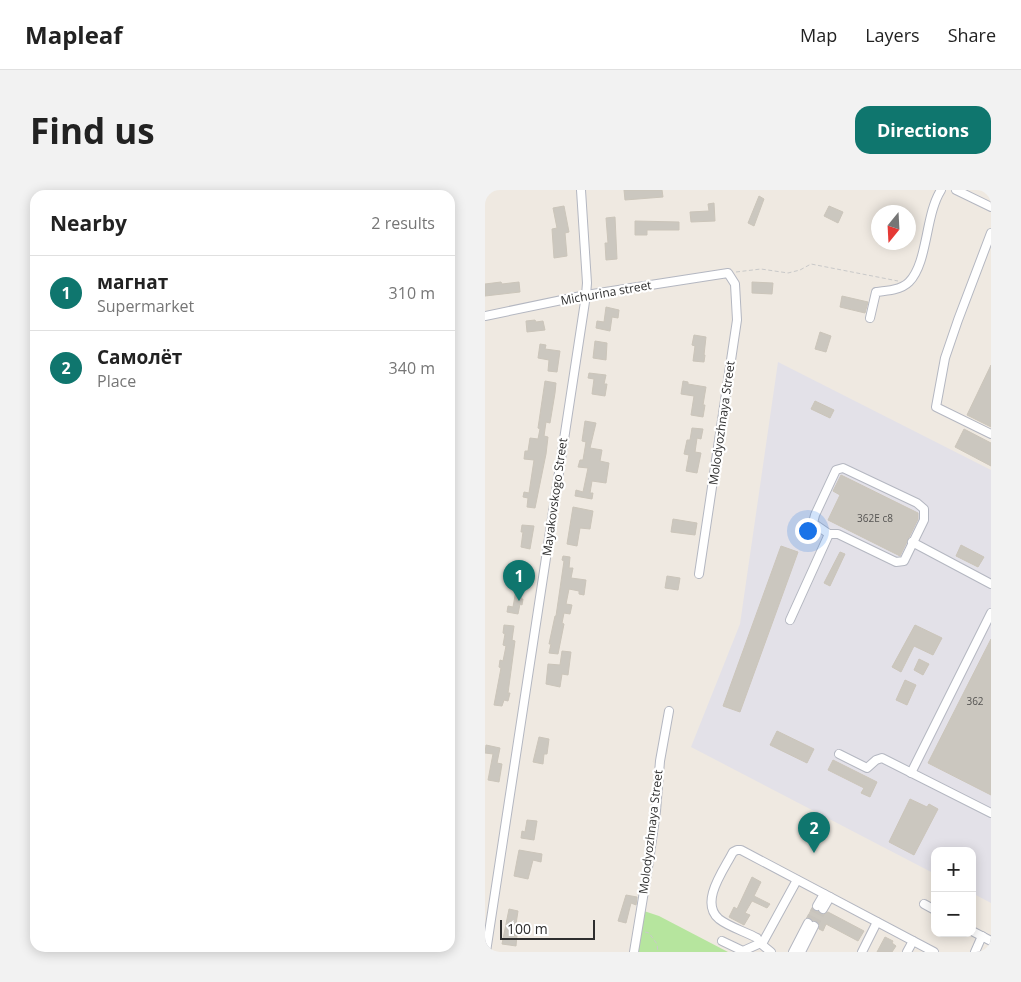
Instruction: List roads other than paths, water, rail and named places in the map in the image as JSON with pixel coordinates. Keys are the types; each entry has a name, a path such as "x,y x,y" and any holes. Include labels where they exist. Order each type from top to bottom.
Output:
{"street":[{"name":"Mayakovskogo Street","path":"487,952 587,295 581,190"},
{"path":"870,318 876,292 890,291 908,283 918,271 934,202 941,190"},
{"path":"956,190 965,192 991,207"},
{"path":"991,233 945,358 936,407 991,434"},
{"name":"Michurina street","path":"485,316 587,295 728,273"},
{"name":"Molodyozhnaya Street","path":"699,574 737,320 735,284 728,273"},
{"path":"843,468 917,503 924,509 923,520 904,560 896,562 838,534 829,534 813,523 836,470 843,468"},
{"path":"790,620 829,534"},
{"path":"913,542 991,584"},
{"path":"911,773 991,613"},
{"name":"Molodyozhnaya Street","path":"634,952 656,811 660,761 669,711"},
{"path":"839,754 867,768 882,758 991,813"},
{"path":"771,952 757,938 720,920 713,912 711,896 733,852 737,850 741,850 934,952"},
{"path":"722,941 743,951 763,942 797,880"},
{"path":"820,908 827,895"},
{"path":"924,904 931,908"},
{"path":"862,952 877,922"},
{"path":"793,952 811,925 801,952"},
{"path":"976,933 991,941"},
{"path":"975,952 983,936"},
{"path":"907,952 913,941"}],"tunnel":[{"path":"808,923 817,906"},
{"path":"814,926 823,909"}],"place":[{"name":"магнат","path":"519,601"},
{"name":"Самолёт","path":"814,853"}]}
